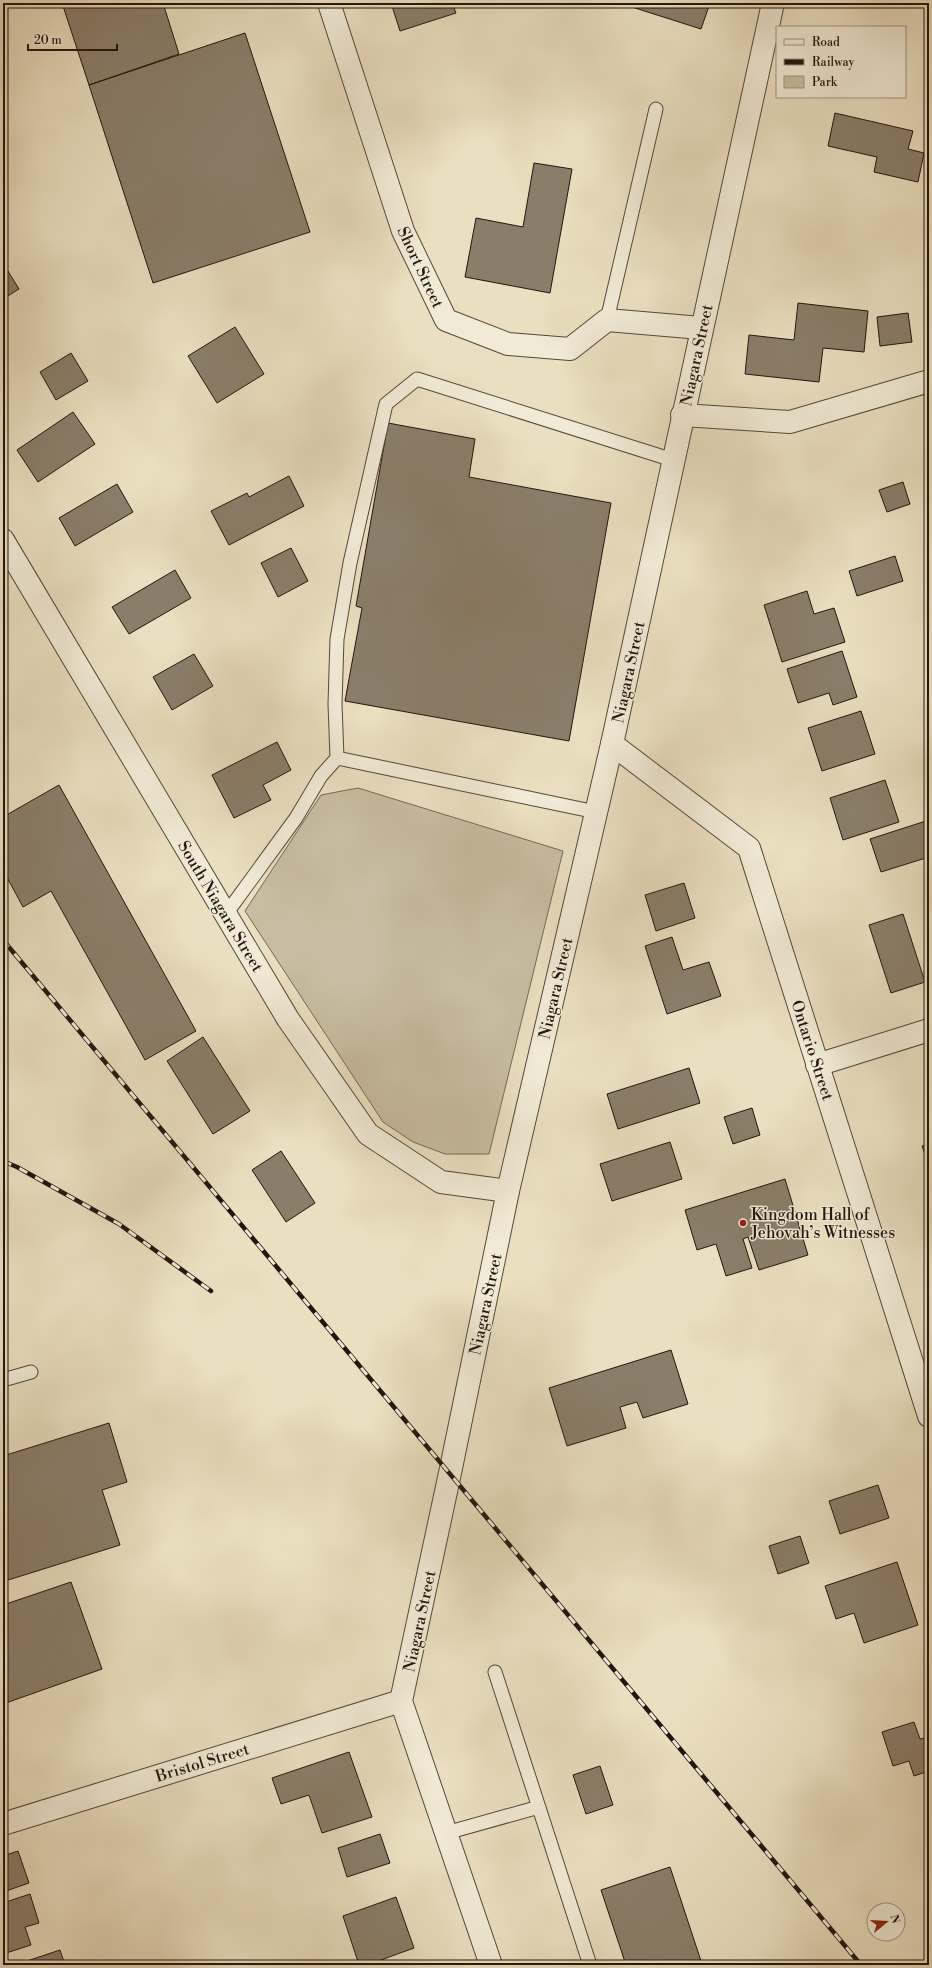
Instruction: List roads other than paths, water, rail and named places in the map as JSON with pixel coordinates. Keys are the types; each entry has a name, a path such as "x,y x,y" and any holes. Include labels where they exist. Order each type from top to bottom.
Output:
{"street":[{"name":"Short Street","path":"329,3 403,232 446,320 508,344 570,349 607,320"},
{"name":"Niagara Street","path":"401,1701 508,1191 612,744 682,415 773,3"},
{"path":"607,320 701,328"},
{"path":"682,415 790,422 929,381"},
{"name":"South Niagara Street","path":"3,540 288,1019 368,1134 441,1182 508,1191"},
{"name":"Ontario Street","path":"612,744 749,848 929,1416"},
{"path":"817,1065 929,1030"},
{"path":"401,1701 491,1965"},
{"name":"Bristol Street","path":"3,1824 401,1701"}],"lane":[{"path":"607,320 656,109"},
{"path":"226,914 296,818 321,776 337,758 335,704 337,639 350,563 386,404 417,378 673,460"},
{"path":"337,758 596,812"},
{"path":"3,1380 31,1372"},
{"path":"495,1672 590,1965"},
{"path":"446,1834 539,1807"}],"railway":[{"path":"3,940 861,1965"},
{"path":"3,1161 17,1167 119,1224 211,1291"}],"place":[{"name":"Kingdom Hall of Jehovah’s Witnesses","path":"743,1223"}]}
